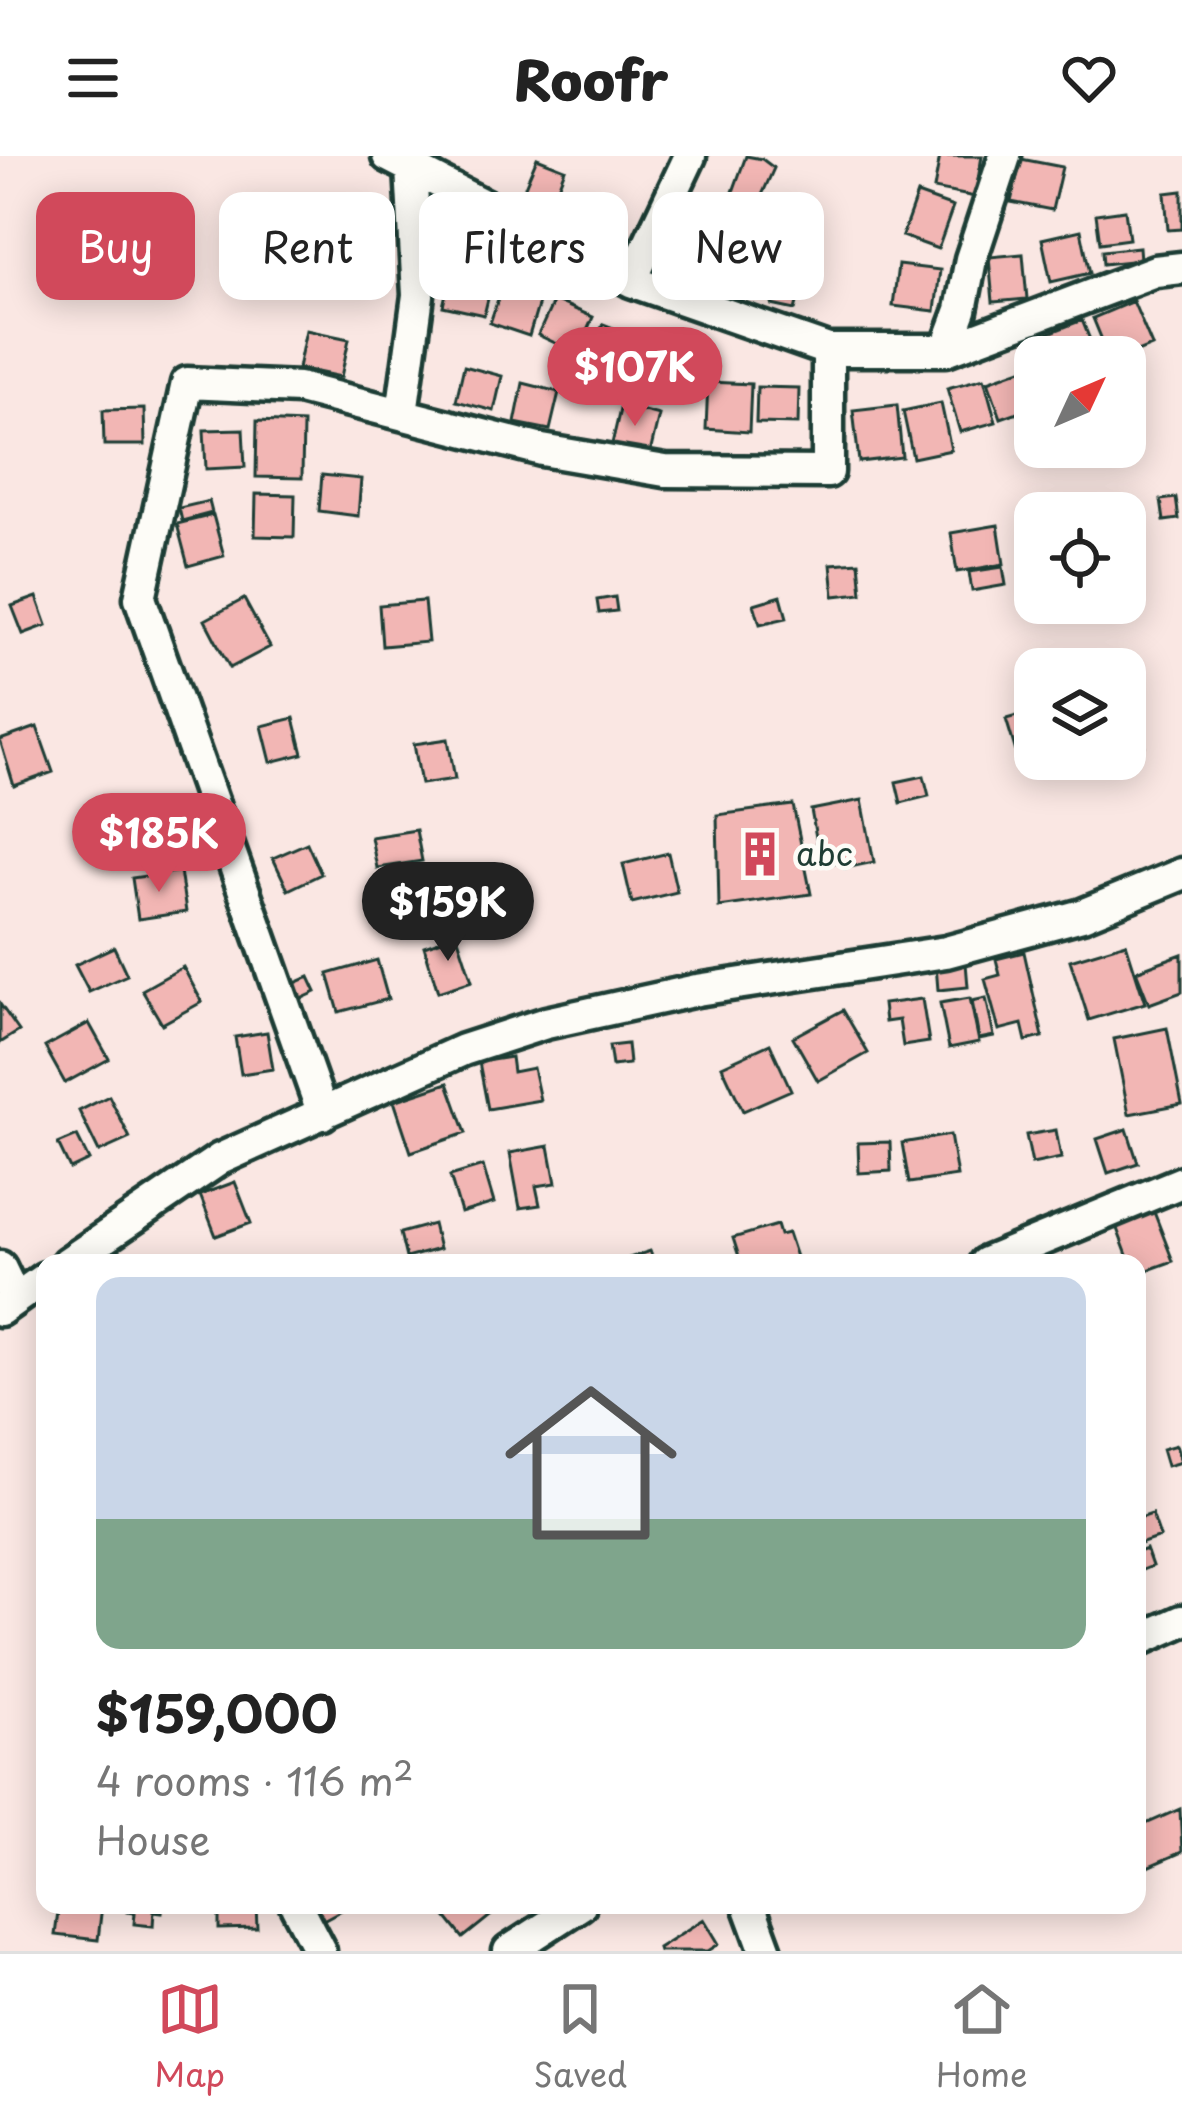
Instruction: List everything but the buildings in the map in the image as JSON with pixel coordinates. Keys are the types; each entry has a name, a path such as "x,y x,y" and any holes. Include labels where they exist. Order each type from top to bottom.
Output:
{"street":[{"path":"631,281 689,156"},
{"path":"946,350 961,310 970,259 1006,156"},
{"path":"399,162 631,281 828,350 946,350 1155,271 1182,268"},
{"path":"399,162 418,295 402,413"},
{"path":"323,1114 140,598 188,383 299,388 542,450 665,471 828,472 828,350"},
{"path":"80,1254 220,1159 463,1050 546,1023 697,990 946,952 1082,915 1182,874"},
{"path":"1007,1254 1182,1182"},
{"path":"0,1267 8,1304 36,1284"},
{"path":"1146,1638 1182,1622"},
{"path":"301,1914 320,1951"},
{"path":"509,1951 566,1914"},
{"path":"752,1914 766,1951"}],"place":[{"name":"abc","path":"760,854"}]}
